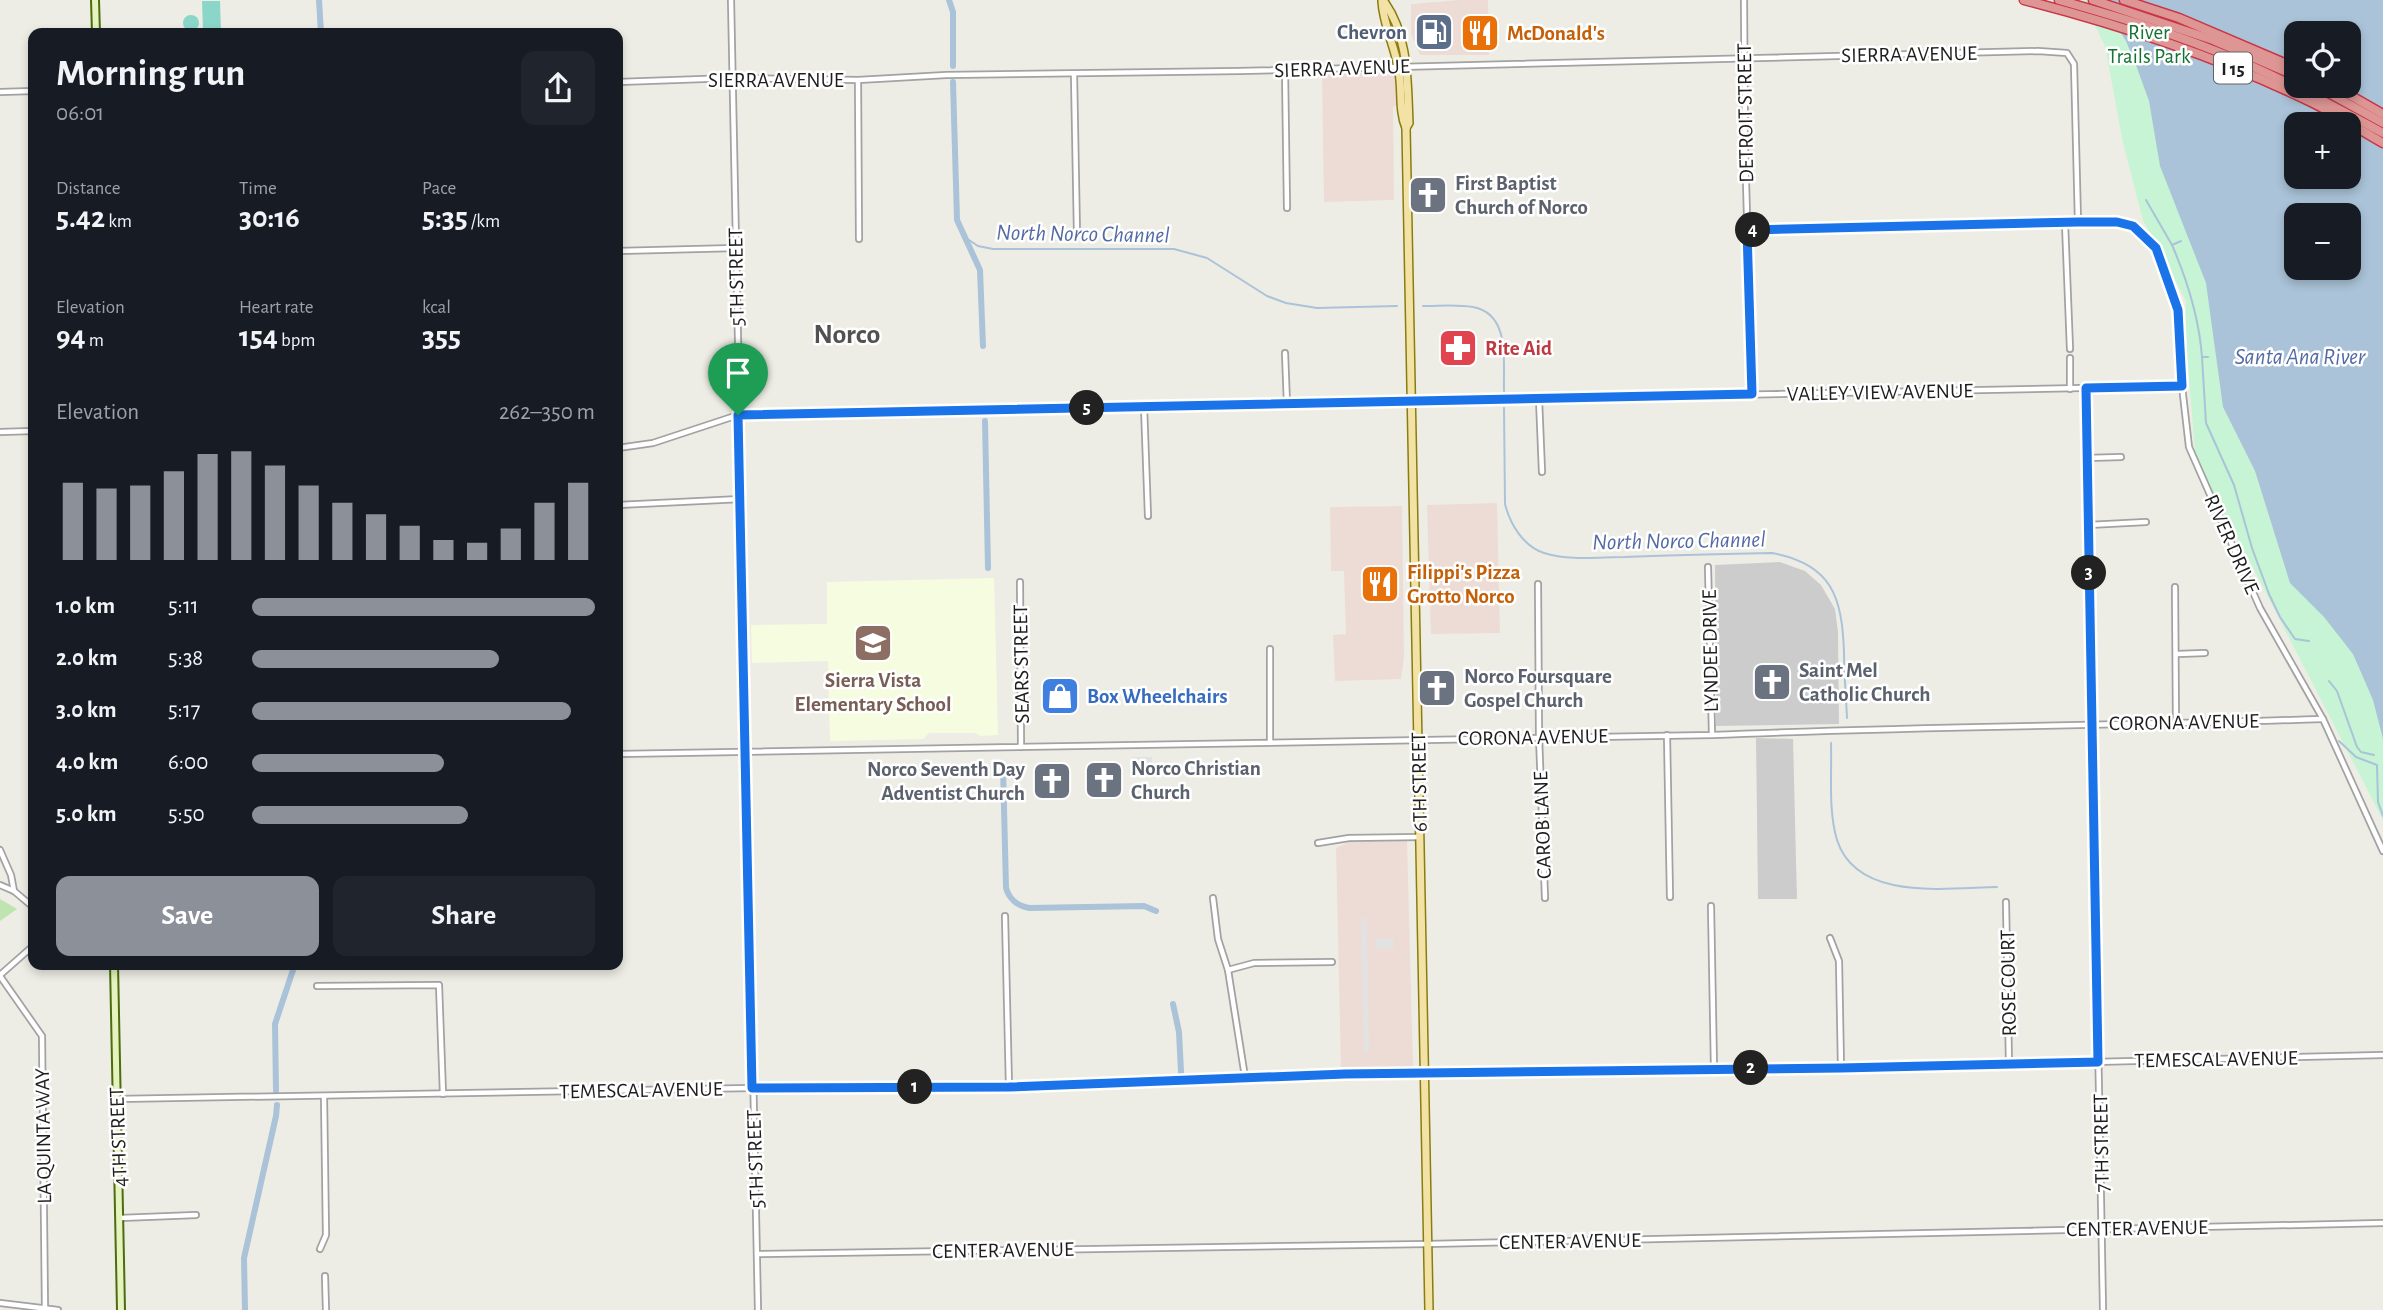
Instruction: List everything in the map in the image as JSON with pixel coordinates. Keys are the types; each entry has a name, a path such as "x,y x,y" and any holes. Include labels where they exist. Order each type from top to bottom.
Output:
{"highway":[{"name":"I 15","path":"2024,0 2074,9 2246,73 2314,103 2383,143"},
{"path":"2059,0 2074,9 2128,20 2213,50 2314,95 2383,133"},
{"path":"2093,0 2213,40 2284,71"},
{"name":"I 15","path":"2124,0 2179,18 2284,63"},
{"path":"2338,98 2383,123"},
{"path":"2355,98 2383,114"}],"main road":[{"name":"6TH STREET","path":"1382,0 1394,21 1403,66 1409,123 1406,128 1429,1310"}],"street":[{"path":"95,0 96,28"},
{"name":"5TH STREET","path":"731,0 758,1310"},
{"name":"DETROIT STREET","path":"1744,0 1752,394"},
{"name":"SIERRA AVENUE","path":"623,82 732,78 858,80 961,74 1285,70 2038,51 2067,53 2074,64 2078,222"},
{"path":"1285,70 1287,208"},
{"path":"1074,74 1077,234"},
{"path":"858,80 859,239"},
{"path":"0,92 28,91"},
{"path":"1747,230 2078,222"},
{"name":"RIVER DRIVE","path":"2078,222 2117,222 2133,226 2156,248 2178,310 2189,447 2260,608 2323,719 2383,851"},
{"path":"2065,223 2070,349"},
{"path":"623,251 736,248"},
{"path":"1285,353 1287,404"},
{"path":"2070,358 2070,388"},
{"name":"VALLEY VIEW AVENUE","path":"623,447 653,443 738,415 2182,386"},
{"name":"7TH STREET","path":"2086,388 2090,724 2103,1310"},
{"path":"1539,399 1542,472"},
{"path":"1144,407 1147,516"},
{"path":"0,432 28,431"},
{"path":"2087,458 2121,457"},
{"path":"623,505 741,499"},
{"path":"2088,525 2146,522"},
{"name":"LYNDEE DRIVE","path":"1708,567 1712,735"},
{"name":"SEARS STREET","path":"1020,582 1021,747"},
{"name":"CAROB LANE","path":"1538,584 1539,736 1545,898"},
{"path":"2175,587 2176,724"},
{"path":"1270,649 1270,741"},
{"path":"2177,654 2205,653"},
{"name":"CORONA AVENUE","path":"623,754 1712,735 1852,729 2323,719"},
{"path":"1667,735 1670,897"},
{"path":"1318,843 1349,838 1420,837"},
{"path":"0,850 14,891"},
{"path":"0,885 14,891 28,903"},
{"path":"1213,898 1218,939 1228,970 1245,1077"},
{"name":"ROSE COURT","path":"2006,902 2009,1064"},
{"path":"1711,906 1714,1068"},
{"path":"1005,916 1009,1087"},
{"path":"1830,938 1839,961 1841,1068"},
{"path":"0,976 28,951"},
{"path":"1228,970 1254,963 1332,962"},
{"name":"4TH STREET","path":"114,970 121,1310"},
{"name":"LA QUINTA WAY","path":"0,976 42,1036 45,1309"},
{"path":"317,986 439,985 443,1094"},
{"name":"TEMESCAL AVENUE","path":"117,1099 752,1088 1009,1087 1245,1077 1841,1068 2383,1055"},
{"path":"320,1249 326,1235 324,1096"},
{"path":"120,1218 196,1215"},
{"name":"CENTER AVENUE","path":"757,1254 1428,1244 2383,1223"},
{"path":"325,1276 326,1310"},
{"path":"0,1303 58,1310"}],"shaded area":[{"path":"1488,0 1489,55 1420,55 1411,34 1411,4"},
{"path":"202,1 220,1 221,28 203,28"},
{"path":"191,15 198,20 197,28 185,28 185,17"},
{"path":"1391,71 1395,76 1398,105 1393,107 1394,200 1324,202 1322,74"},
{"path":"1497,503 1500,633 1431,634 1427,505"},
{"path":"1402,506 1404,657 1401,679 1335,681 1333,635 1346,634 1344,571 1331,571 1330,507"},
{"path":"1780,562 1805,571 1821,585 1835,609 1838,632 1839,724 1716,726 1715,565"},
{"name":"Sierra Vista Elementary School","path":"994,578 998,735 929,733 923,739 830,741 828,661 752,663 751,625 827,624 827,582"},
{"path":"1756,738 1793,739 1797,899 1758,899"},
{"path":"1132,757 1152,757 1151,772 1129,773"},
{"path":"1407,841 1413,1067 1341,1069 1336,848 1349,842"},
{"path":"1361,918 1366,918 1369,1052 1364,1052"},
{"path":"1375,939 1394,939 1394,948 1375,949"}],"green space":[{"name":"River Trails Park","path":"2083,0 2191,0 2383,710 2383,820 2236,535 2196,464 2185,329 2186,301 2143,220 2123,143 2105,46"},
{"path":"0,899 17,909 0,921"}],"water":[{"name":"Santa Ana River","path":"2101,0 2383,0 2383,739 2373,700 2353,654 2324,617 2290,583 2255,471 2223,407 2206,283 2160,166 2149,101 2126,41"}],"waterway":[{"path":"319,0 321,28"},
{"path":"949,0 953,12 953,66"},
{"path":"953,82 957,220 980,270 983,346"},
{"path":"2146,200 2172,245 2181,241"},
{"name":"North Norco Channel","path":"966,238 978,246 993,249 1174,249 1207,258 1267,296 1286,303 1317,308 1397,306"},
{"path":"2172,245 2192,300 2202,357"},
{"name":"North Norco Channel","path":"1423,306 1473,307 1485,311 1494,319 1504,354 1504,391"},
{"path":"2208,357 2202,357 2206,423 2234,485 2252,548 2269,594 2295,639 2309,641"},
{"name":"North Norco Channel","path":"1504,408 1505,504 1518,533 1536,550 1564,557 1584,558 1772,553 1808,565 1821,575 1830,586 1840,615 1847,718"},
{"path":"985,421 988,568"},
{"path":"2329,681 2337,691 2357,747 2361,752 2374,755"},
{"path":"2339,741 2356,757 2377,765 2378,802 2383,816"},
{"name":"North Norco Channel","path":"1831,743 1831,804 1834,828 1848,860 1863,874 1906,887 1997,887"},
{"path":"1003,767 1006,888 1014,901 1029,908 1144,906 1156,911"},
{"path":"276,1091 275,1024 293,970"},
{"path":"1173,1004 1179,1032 1181,1072"},
{"path":"245,1310 244,1258 277,1105"}],"place":[{"name":"Chevron","path":"1434,32"},
{"name":"McDonald's","path":"1480,33"},
{"name":"First Baptist Church of Norco","path":"1428,195"},
{"name":"Rite Aid","path":"1458,348"},
{"name":"Filippi's Pizza Grotto Norco","path":"1380,584"},
{"name":"Sierra Vista Elementary School","path":"873,643"},
{"name":"Saint Mel Catholic Church","path":"1772,682"},
{"name":"Norco Foursquare Gospel Church","path":"1437,688"},
{"name":"Box Wheelchairs","path":"1060,696"},
{"name":"Norco Christian Church","path":"1104,780"},
{"name":"Norco Seventh Day Adventist Church","path":"1052,781"}],"district":[{"name":"Norco","path":"847,333"}],"route":[{"path":"2078,222 2117,222 2133,226 2156,248 2178,310 2182,386 2086,388 2098,1062 1345,1074 1009,1087 752,1088 738,415 1752,394 1747,230 2078,222"}]}
